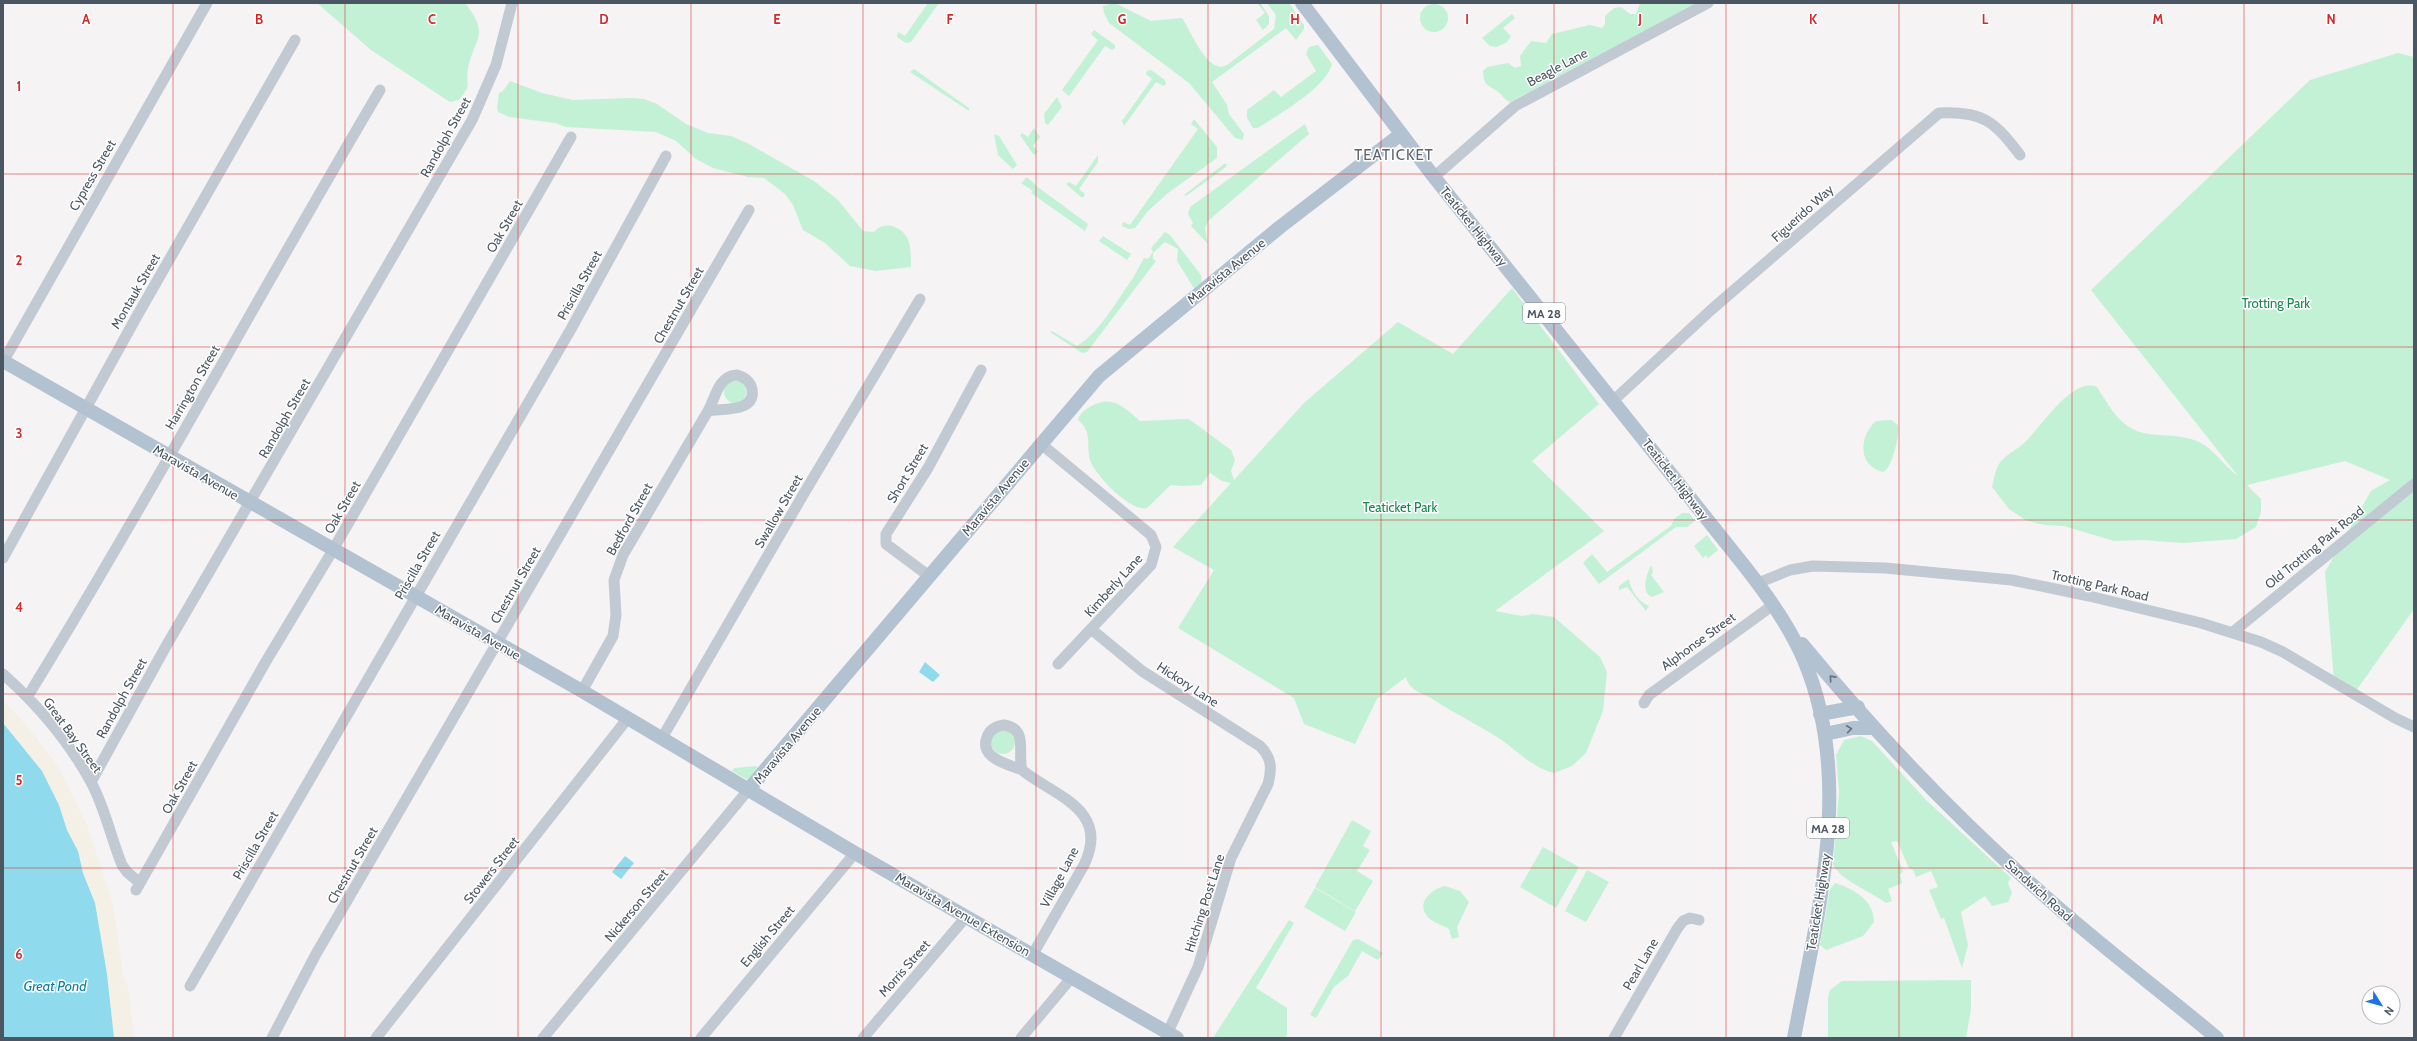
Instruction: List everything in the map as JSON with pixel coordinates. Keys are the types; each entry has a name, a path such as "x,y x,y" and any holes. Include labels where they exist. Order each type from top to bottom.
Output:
{"main road":[{"name":"Teaticket Highway","path":"1302,3 1434,177 1614,400 1758,583 1785,624 1803,659 1825,734 1829,780 1827,843 1794,1038"},
{"name":"Maravista Avenue","path":"3,361 582,691 749,789 1086,389 1112,364 1280,227 1401,134"},
{"name":"Sandwich Road","path":"1785,624 1858,707 1874,728 1951,810 2047,899 2218,1038"},
{"path":"1820,714 1858,707"},
{"path":"1825,734 1853,728 1874,728"},
{"name":"Maravista Avenue Extension","path":"749,789 855,853 1172,1035"}],"street":[{"name":"Cypress Street","path":"3,361 207,3"},
{"name":"Randolph Street","path":"91,782 165,648 251,503 472,120 496,65 512,3"},
{"name":"Beagle Lane","path":"1434,177 1516,106 1708,3"},
{"name":"Montauk Street","path":"3,558 85,408 295,40"},
{"name":"Harrington Street","path":"28,696 169,456 295,233 380,90"},
{"name":"Figuerido Way","path":"1614,400 1711,310 1939,113 1962,112 1981,117 1995,125 2020,155"},
{"name":"Oak Street","path":"138,887 261,670 334,549 571,137"},
{"name":"Priscilla Street","path":"190,986 415,596 572,329 666,156"},
{"name":"Chestnut Street","path":"272,1038 316,954 749,210"},
{"name":"Swallow Street","path":"662,738 803,495 920,299"},
{"name":"Short Street","path":"929,576 886,544 886,534 928,468 981,370"},
{"name":"Bedford Street","path":"582,691 613,636 616,615 614,584 623,555 708,411"},
{"name":"Kimberly Lane","path":"1040,443 1130,516 1151,535 1154,541 1155,554 1151,565 1058,664"},
{"name":"Old Trotting Park Road","path":"2233,632 2414,484"},
{"name":"Trotting Park Road","path":"1758,583 1790,570 1812,566 1933,571 2012,580 2148,610 2233,632 2261,642 2283,652 2368,703 2414,727"},
{"name":"Alphonse Street","path":"1644,703 1649,695 1772,605"},
{"name":"Hickory Lane","path":"1091,629 1142,671 1260,746 1271,759"},
{"name":"Great Bay Street","path":"3,674 28,696 71,751 91,782 122,865 138,887"},
{"name":"Stowers Street","path":"376,1038 628,718"},
{"name":"Hitching Post Lane","path":"1172,1035 1198,967 1231,858 1268,784 1271,772 1271,759"},
{"name":"Village Lane","path":"1022,770 1072,802 1084,816 1090,836 1090,851 1084,865 1033,954"},
{"name":"Nickerson Street","path":"543,1038 749,789"},
{"name":"English Street","path":"701,1038 855,853"},
{"name":"Morris Street","path":"862,1038 966,917"},
{"name":"Pearl Lane","path":"1614,1038 1677,929 1683,922 1690,918 1699,920"},
{"path":"1021,1038 1072,977"}],"green space":[{"path":"317,3 465,3 473,14 479,30 477,43 468,69 468,84 466,90 459,100 450,102 371,50"},
{"path":"928,3 939,3 911,42 906,43 897,37 898,32 905,36"},
{"path":"1115,3 1151,21 1182,18 1207,58 1213,64 1220,67 1227,65 1274,29 1276,15 1267,3 1289,3 1304,25 1304,29 1296,40 1286,28 1212,82 1227,105 1229,114 1244,134 1243,140 1235,138 1189,83 1109,23 1104,13 1103,6"},
{"path":"1257,3 1260,3 1269,16 1269,24 1263,30 1256,20 1265,13"},
{"path":"1640,3 1698,3 1510,102 1485,82 1483,71 1487,67 1508,63 1515,68 1521,66 1520,56 1531,41 1546,43 1552,34 1590,25 1602,28 1605,24 1605,16 1614,8 1621,7 1630,14 1636,14"},
{"path":"1434,4 1440,5 1444,8 1447,12 1447,24 1444,28 1440,31 1434,32 1428,31 1424,28 1421,24 1420,18 1421,12 1424,8 1428,5"},
{"path":"1512,14 1515,18 1503,28 1511,36 1507,42 1497,47 1490,46 1482,38"},
{"path":"1094,30 1115,45 1115,48 1112,50 1105,46 1069,96 1062,90 1098,40 1091,34"},
{"path":"1318,45 1332,64 1328,73 1321,82 1301,100 1258,128 1253,128 1247,118 1247,110 1274,90 1281,97 1316,71 1306,54 1309,47"},
{"name":"Trotting Park","path":"2398,53 2414,57 2414,609 2353,695 2334,680 2325,572 2371,491 2390,480 2345,461 2247,485 2261,499 2261,512 2256,527 2236,539 2183,543 2142,540 2114,541 2064,526 2045,525 2027,521 2009,509 1992,487 1996,469 2001,461 2023,444 2067,396 2077,389 2087,386 2097,387 2115,414 2128,426 2147,434 2179,437 2199,442 2210,449 2238,476 2091,290 2310,80"},
{"path":"914,69 969,108 969,111 910,72"},
{"path":"1151,70 1165,80 1166,84 1163,86 1156,82 1124,126 1122,121 1152,79 1146,74 1147,71"},
{"path":"510,81 542,93 573,100 644,99 657,104 686,124 708,133 731,136 747,143 814,181 838,200 863,231 874,232 878,228 889,225 894,226 903,232 909,242 911,251 911,267 876,271 850,266 825,243 803,230 793,205 785,194 764,178 748,177 713,168 696,159 676,141 656,132 566,127 555,123 509,117 498,112 497,108 499,93 503,91"},
{"path":"1057,97 1062,107 1048,125 1045,123 1044,114"},
{"path":"1194,119 1217,147 1217,158 1168,193 1148,211 1135,228 1129,229 1122,226 1123,222 1130,225 1198,129 1191,124"},
{"path":"1305,124 1309,134 1208,221 1205,228 1208,244 1191,226 1193,223 1188,214 1190,207"},
{"path":"1034,128 1040,137 1033,146 1038,151 1036,155 1033,154 1020,135 1022,133 1028,137"},
{"path":"994,134 999,136 1017,165 1013,169 998,155"},
{"path":"1098,155 1098,162 1079,189 1085,194 1084,197 1081,197 1066,184 1069,182 1076,186"},
{"path":"1224,164 1227,164 1226,167 1186,196 1184,195"},
{"path":"1027,177 1039,188 1088,224 1085,231 1031,193 1033,191 1021,183"},
{"path":"1165,232 1170,235 1201,275 1202,282 1195,290 1177,261 1178,249 1165,242 1153,253 1153,259 1156,261 1087,352 1082,353 1050,332 1052,331 1077,346 1085,340 1107,316 1133,278 1144,258 1148,259 1153,252 1151,248"},
{"path":"1103,236 1131,254 1127,260 1099,241"},
{"name":"Teaticket Park","path":"1512,288 1599,404 1532,461 1604,531 1495,611 1522,616 1533,614 1554,617 1600,657 1607,672 1603,711 1586,753 1572,766 1554,773 1533,764 1495,736 1451,711 1430,697 1413,689 1406,677 1377,699 1355,744 1304,724 1294,698 1178,628 1214,570 1173,547 1231,483 1222,481 1210,473 1201,485 1171,485 1147,508 1140,508 1132,505 1114,491 1098,474 1090,460 1086,429 1078,420 1079,416 1084,410 1104,402 1116,403 1122,406 1140,421 1188,419 1231,450 1235,460 1231,471 1234,480 1304,403 1398,322 1453,354"},
{"path":"735,381 743,384 746,392 743,400 735,403 727,400 724,392 727,384"},
{"path":"1891,420 1898,425 1898,436 1895,451 1889,465 1883,472 1875,469 1869,464 1863,450 1864,442 1870,427 1876,421"},
{"path":"1682,513 1689,513 1695,521 1687,527 1676,527 1599,584 1583,563 1592,554 1607,572 1671,526 1674,519"},
{"path":"1707,535 1718,550 1708,558 1706,555 1703,558 1694,546"},
{"path":"1651,565 1653,572 1651,575 1664,592 1652,597 1648,595 1645,587 1646,578"},
{"path":"1629,579 1631,587 1636,595 1642,602 1649,606 1646,611 1627,587 1619,590 1619,586"},
{"path":"1003,730 1012,733 1015,742 1012,751 1003,754 994,751 991,742 994,733"},
{"path":"1861,736 1872,741 1926,800 2011,878 2008,883 2012,893 2008,902 1992,906 1985,896 1961,912 1968,945 1962,968 1944,918 1941,919 1929,890 1938,887 1931,871 1916,877 1913,870 1909,868 1897,841 1891,842 1903,871 1900,875 1902,883 1888,889 1892,901 1886,903 1857,886 1837,871 1833,865 1839,792 1836,755 1844,740"},
{"path":"756,766 758,768 748,780 732,771 734,768"},
{"path":"1352,820 1371,831 1363,846 1370,850 1357,871 1373,881 1355,911 1315,887"},
{"path":"1543,847 1579,867 1556,908 1520,887"},
{"path":"1587,870 1609,882 1586,922 1565,911"},
{"path":"1835,883 1856,892 1867,902 1871,908 1874,922 1863,936 1826,950 1820,945 1830,889"},
{"path":"1445,886 1460,891 1469,902 1457,927 1459,937 1452,939 1449,929 1429,918 1424,911 1423,906 1424,901 1431,893"},
{"path":"1315,888 1356,912 1345,931 1304,907"},
{"path":"1289,920 1294,923 1256,988 1287,1008 1287,1036 1283,1038 1213,1038"},
{"path":"1358,939 1383,953 1378,960 1362,951 1348,976 1334,987 1316,1018 1310,1015 1353,940"},
{"path":"1971,980 1971,1009 1966,1038 1828,1038 1828,997 1830,990 1842,981"}],"sand":[{"path":"3,700 25,724 58,766 87,825 113,904 123,972 129,992 134,1038 114,1038 107,974 92,894 59,805 42,771 3,723"}],"water":[{"path":"925,662 940,675 933,682 919,672"},
{"name":"Great Pond","path":"3,723 42,771 59,805 67,830 78,851 83,873 95,903 107,974 114,1038 3,1038"},
{"path":"625,856 634,863 621,879 612,872"}],"district":[{"name":"TEATICKET","path":"1394,155"}]}
